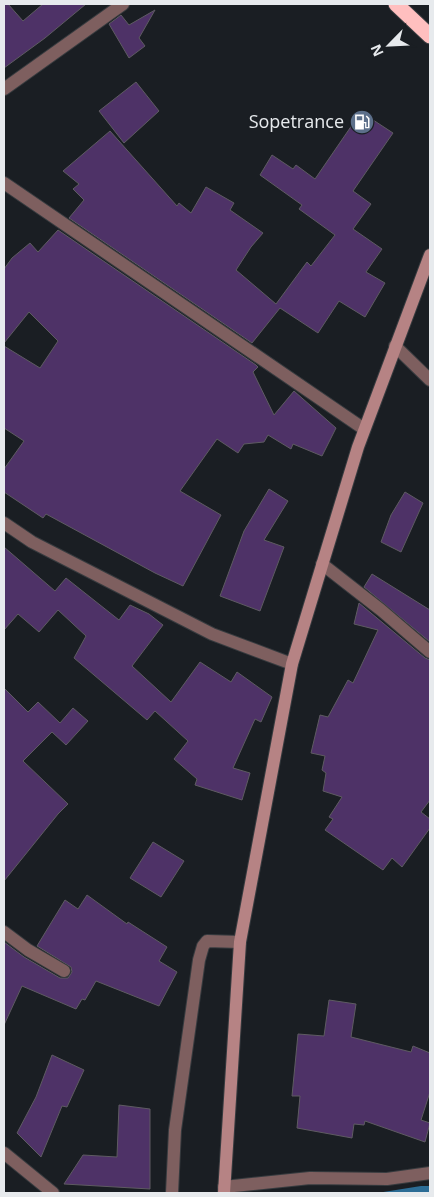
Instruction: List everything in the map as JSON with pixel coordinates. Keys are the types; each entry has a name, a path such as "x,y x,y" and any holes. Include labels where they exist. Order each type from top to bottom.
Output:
{"highway":[{"path":"396,4 430,36"}],"main road":[{"path":"224,1190 240,942 292,664 364,429 430,255"}],"street":[{"path":"4,89 123,4"},
{"path":"4,183 364,429"},
{"path":"395,346 430,380"},
{"path":"4,523 32,542 212,634 292,664"},
{"path":"322,564 381,610 430,652"},
{"path":"4,932 28,950 64,971"},
{"path":"172,1193 175,1130 199,960 203,946 207,941 240,942"},
{"path":"4,1153 53,1193"},
{"path":"224,1190 310,1178 387,1179 430,1173"}],"water":[{"path":"430,1186 430,1193 377,1193"}],"building":[{"path":"4,4 8,4 23,21 43,4 86,4 45,38 4,68"},
{"path":"155,10 139,38 145,46 129,58 109,24 121,15 129,25"},
{"path":"136,82 159,111 124,143 99,111"},
{"path":"361,112 393,133 353,191 371,204 353,229 382,249 366,272 385,283 365,317 339,301 318,333 280,308 252,343 69,218 84,200 73,189 79,184 63,171 110,131 177,206 179,203 191,213 206,187 234,203 230,210 263,233 236,270 276,304 307,262 311,266 335,235 299,209 302,205 260,175 272,155 293,169 296,165 315,179"},
{"path":"58,230 256,365 258,367 253,372 274,415 294,391 336,428 322,456 293,444 291,449 268,435 264,442 244,444 238,453 217,439 180,491 221,515 183,586 155,573 46,514 43,518 4,492 4,469 24,441 4,428 4,346 40,368 58,341 29,312 4,343 4,269 12,258 30,243 38,252"},
{"path":"269,489 288,501 264,540 284,547 260,611 220,596 244,531"},
{"path":"405,492 423,503 401,552 381,542 391,515"},
{"path":"4,547 55,591 66,578 119,620 130,605 149,614 163,625 132,666 171,702 200,662 231,682 237,672 272,697 261,722 255,719 233,768 250,773 242,800 195,785 197,779 174,759 188,741 155,711 147,720 74,658 86,636 58,610 39,632 18,614 4,630"},
{"path":"372,574 430,610 430,642 364,587"},
{"path":"359,603 425,658 430,660 430,800 421,812 430,819 430,828 402,867 392,858 383,870 325,830 333,819 329,817 342,797 323,791 326,773 322,770 325,756 311,753 320,715 328,717 348,680 353,683 378,630 354,624"},
{"path":"4,688 28,712 38,702 60,723 73,708 88,721 66,745 52,732 23,761 68,804 4,881"},
{"path":"153,842 184,861 161,897 130,878"},
{"path":"87,895 127,924 128,922 167,947 159,961 177,972 159,1006 96,981 85,1000 82,999 76,1009 22,986 4,1025 4,942 24,957 60,978 68,978 72,972 71,967 37,946 65,900 78,909"},
{"path":"329,1000 356,1004 351,1037 411,1052 413,1046 430,1053 430,1092 421,1120 430,1123 425,1142 365,1121 364,1125 354,1124 352,1138 297,1128 300,1096 292,1096 298,1034 324,1036"},
{"path":"52,1055 84,1070 67,1107 62,1106 41,1157 17,1133 36,1097"},
{"path":"119,1105 150,1109 150,1189 64,1184 83,1155 117,1157"}],"place":[{"name":"Sopetrance","path":"362,122"}]}
